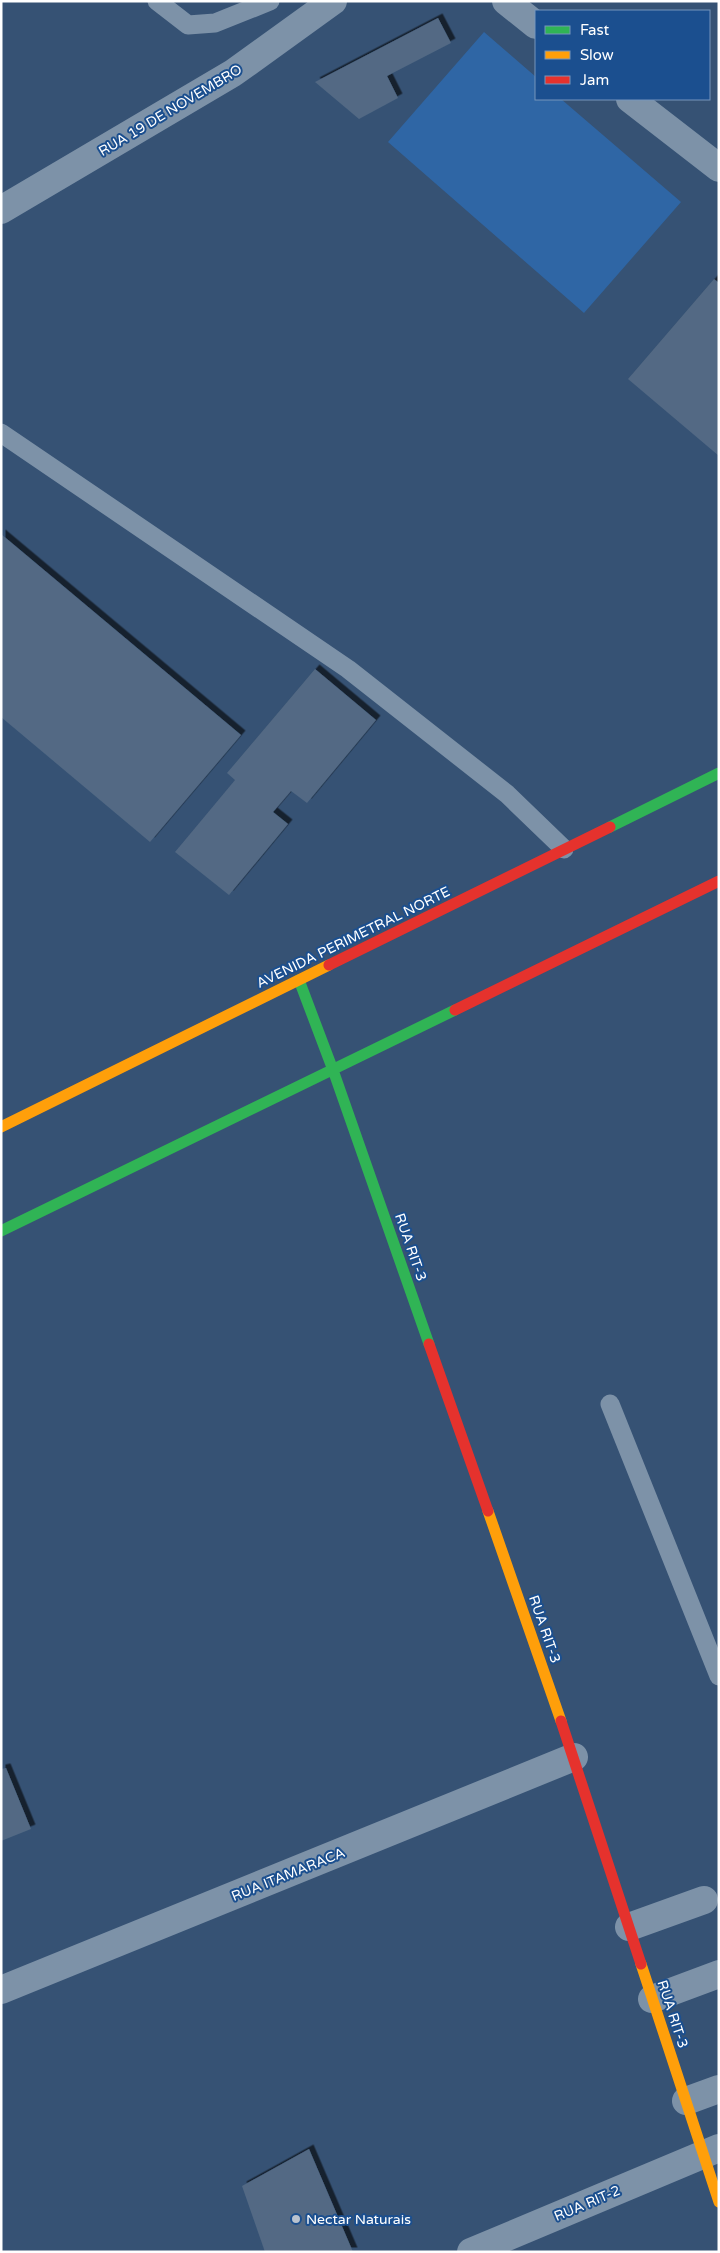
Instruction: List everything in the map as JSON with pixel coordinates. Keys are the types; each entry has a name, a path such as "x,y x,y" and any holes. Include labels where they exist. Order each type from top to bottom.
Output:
{"main road":[{"name":"AVENIDA PERIMETRAL NORTE","path":"1,1127 719,773"},
{"path":"1,1231 719,881"},
{"name":"RUA RIT-3","path":"299,980 333,1070 574,1757 686,2101 711,2151 719,2202"}],"street":[{"name":"RUA 19 DE NOVEMBRO","path":"1,210 233,73 333,1"},
{"path":"506,1 535,24"},
{"path":"631,100 719,168"},
{"name":"RUA ITAMARACA","path":"1,1990 574,1757"},
{"path":"629,1927 712,1897"},
{"path":"652,1999 719,1974"},
{"path":"686,2101 719,2089"},
{"name":"RUA RIT-2","path":"471,2252 711,2151"}],"lane":[{"path":"157,1 188,25 215,23 270,1"},
{"path":"1,433 348,669 507,794 564,849"},
{"path":"610,1404 713,1646 719,1676"}],"shaded area":[{"path":"484,32 535,76 535,100 562,100 681,202 584,313 388,142"}],"building":[{"path":"438,18 451,43 387,76 398,98 359,119 315,82"},
{"path":"714,279 719,283 719,456 628,379"},
{"path":"1,534 241,735 150,842 1,717"},
{"path":"315,669 376,720 307,803 291,791 273,812 288,824 229,895 175,852 235,780 227,773"},
{"path":"6,1768 31,1829 1,1841 1,1769"},
{"name":"Nectar Naturais","path":"309,2149 353,2252 265,2252 242,2186"}],"traffic: fast":[{"path":"610,827 719,773"},
{"path":"299,980 333,1070 429,1344"},
{"path":"1,1231 455,1010"}],"traffic: slow":[{"path":"1,1127 329,965"},
{"path":"488,1511 561,1721"},
{"path":"641,1964 719,2202"}],"traffic: jam":[{"path":"329,965 610,827"},
{"path":"455,1010 719,881"},
{"path":"429,1344 488,1511"},
{"path":"561,1721 641,1964"}],"place":[{"name":"Nectar Naturais","path":"296,2219"}]}
